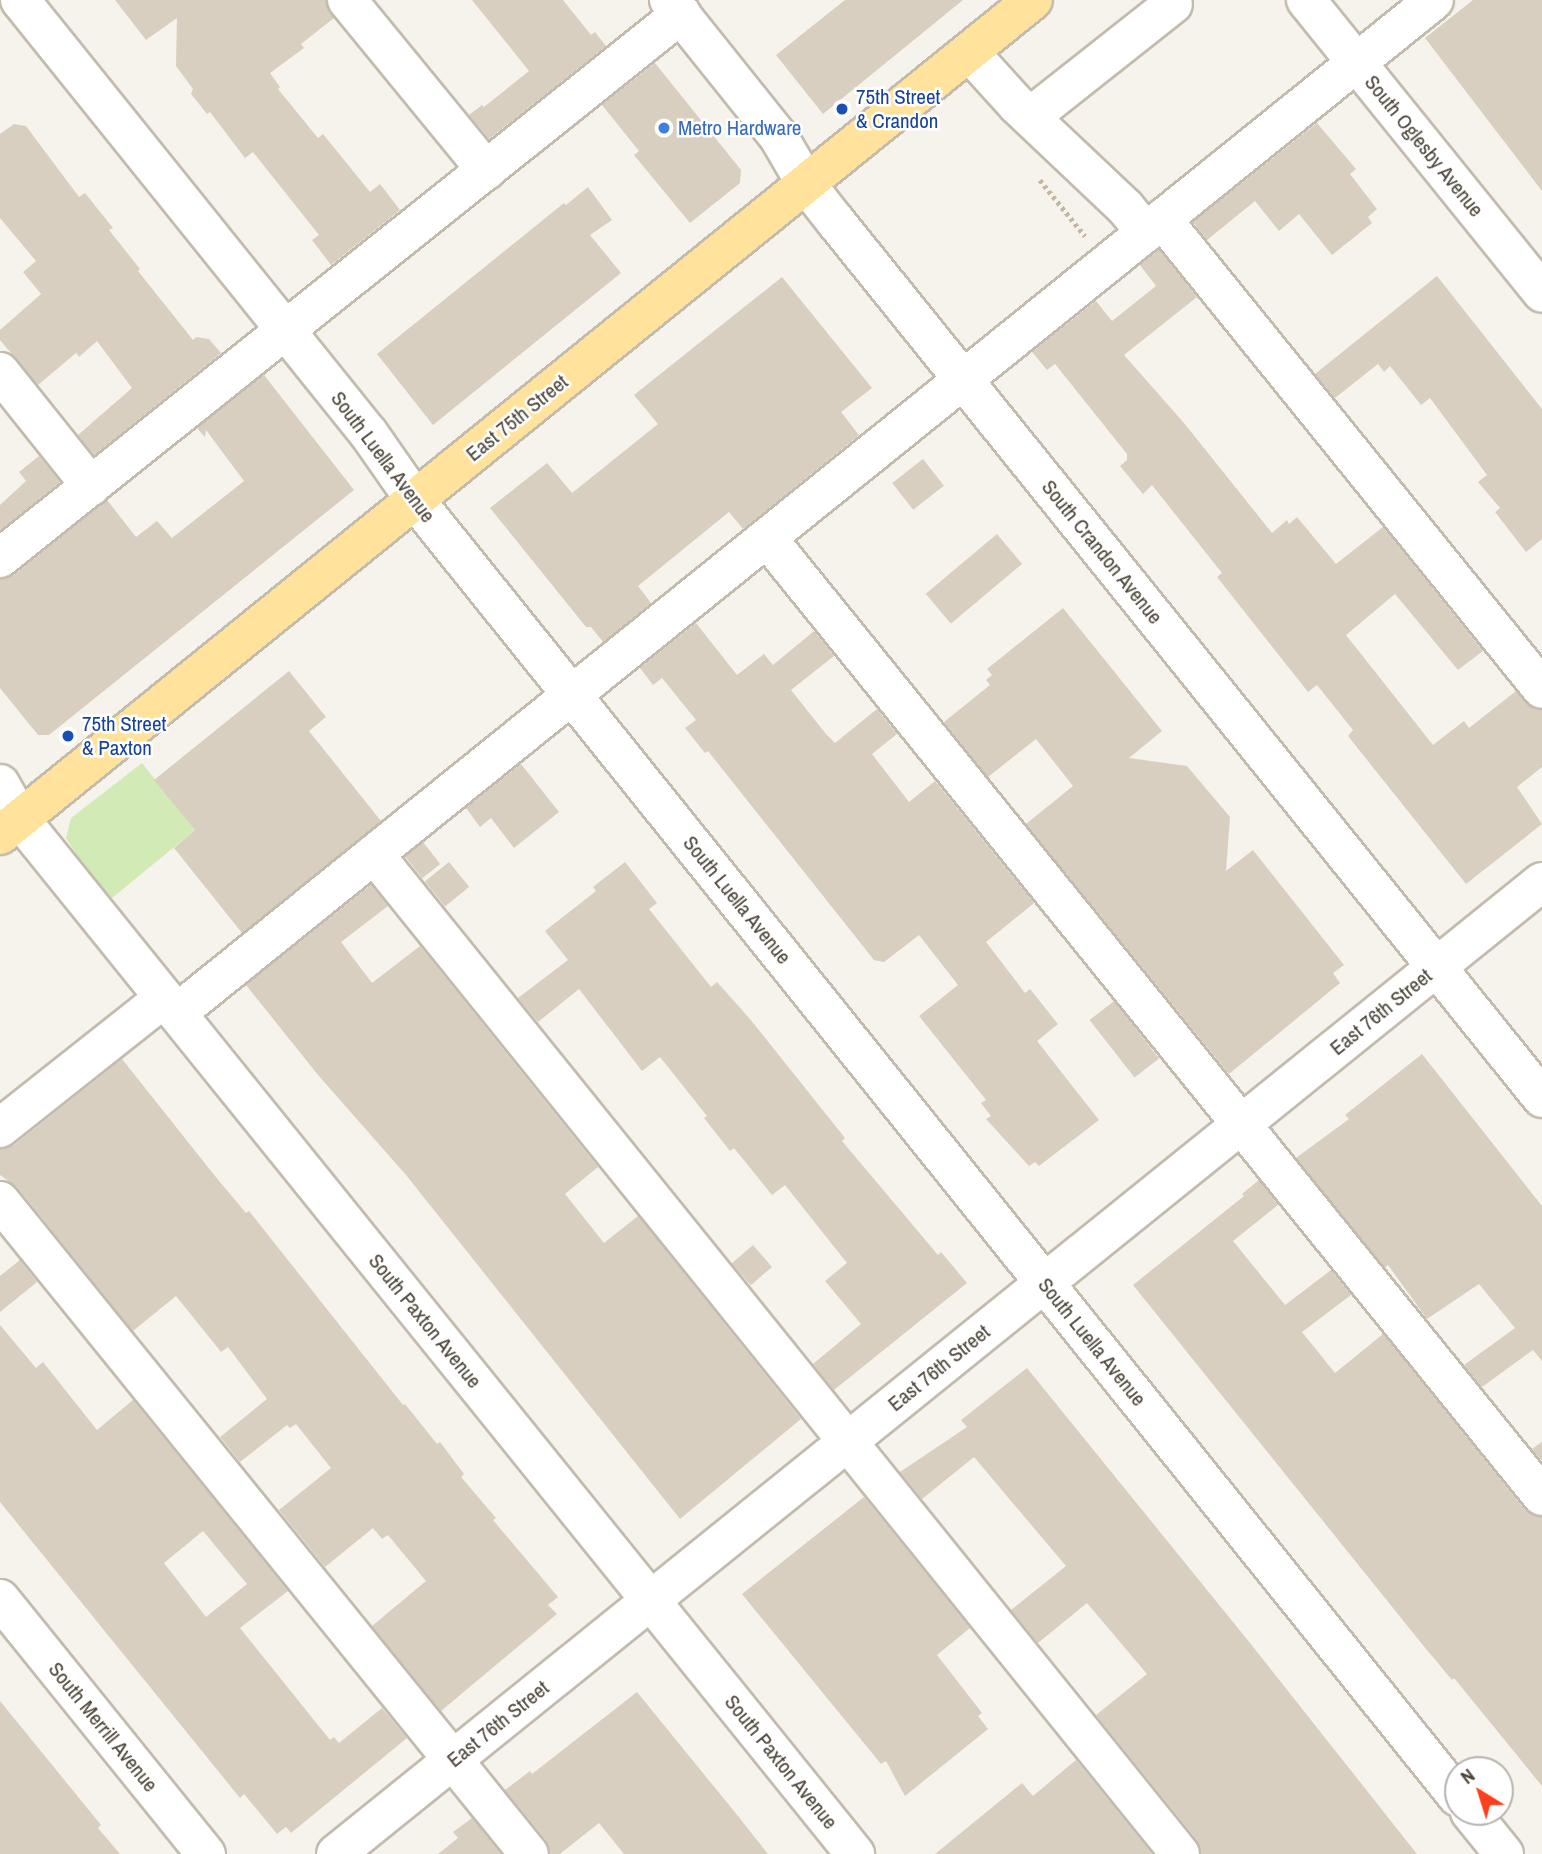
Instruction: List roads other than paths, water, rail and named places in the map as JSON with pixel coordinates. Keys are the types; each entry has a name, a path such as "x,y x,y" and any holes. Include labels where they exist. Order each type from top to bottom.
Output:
{"main road":[{"name":"East 75th Street","path":"10,827 1033,0"}],"street":[{"name":"South Luella Avenue","path":"20,0 369,434 415,500 1444,1780"},
{"path":"347,0 485,170"},
{"name":"South Oglesby Avenue","path":"1306,0 1542,292"},
{"path":"0,1128 374,854 1434,0"},
{"path":"1030,117 1173,4"},
{"path":"0,558 485,170 675,7"},
{"name":"South Crandon Avenue","path":"675,7 778,136 806,184 1542,1098"},
{"path":"969,52 1030,117 1125,207 1154,226 1542,689"},
{"path":"0,372 91,486"},
{"path":"767,538 1542,1496"},
{"name":"South Paxton Avenue","path":"0,784 10,827 171,1005 855,1854"},
{"path":"374,854 1180,1854"},
{"name":"East 76th Street","path":"336,1854 1542,882"},
{"path":"0,1201 529,1854"},
{"name":"South Merrill Avenue","path":"0,1599 206,1854"},
{"path":"1481,1826 1504,1854"}],"place":[{"name":"75th Street & Crandon","path":"842,109"},
{"name":"Metro Hardware","path":"664,128"},
{"name":"75th Street & Paxton","path":"68,736"}]}
